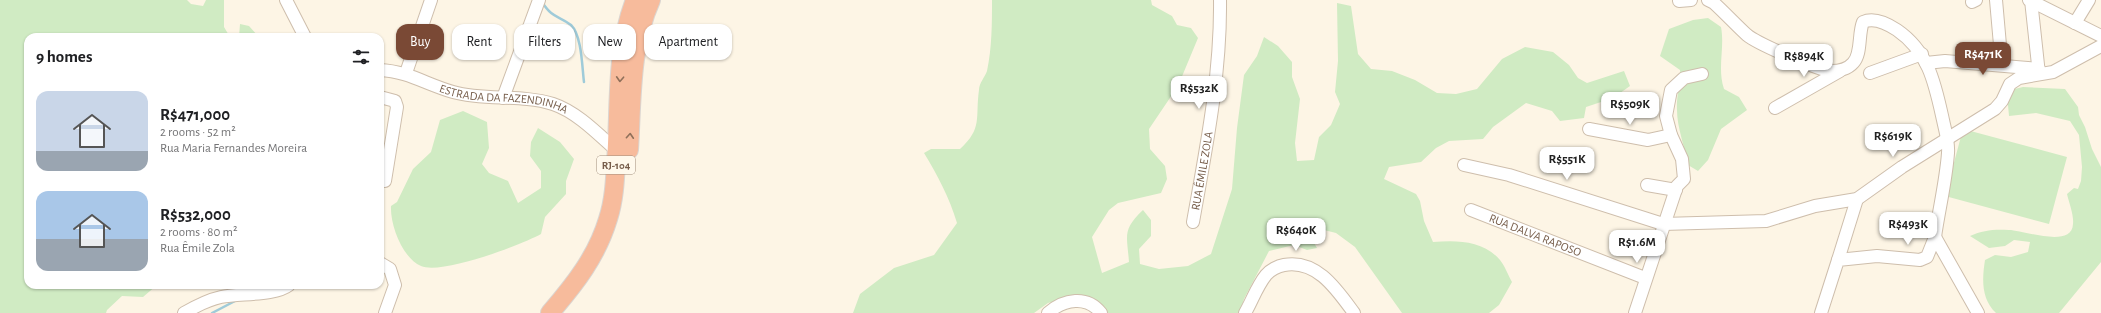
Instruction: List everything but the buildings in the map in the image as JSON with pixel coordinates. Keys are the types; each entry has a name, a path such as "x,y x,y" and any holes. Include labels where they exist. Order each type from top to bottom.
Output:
{"highway":[{"name":"RJ-104","path":"550,313 574,286 588,265 602,238 609,217 613,196 617,151 622,57 629,16 634,0"},
{"name":"RJ-104","path":"566,313 591,282 606,258 617,232 628,167 637,51 640,31 651,0"}],"street":[{"path":"286,0 304,33"},
{"path":"406,73 431,0"},
{"name":"RUA ÊMILE ZOLA","path":"1193,222 1206,148 1217,66 1220,0"},
{"path":"1708,0 1714,3 1748,35 1762,44 1820,69 1832,71 1845,69"},
{"path":"1996,0 2000,45"},
{"path":"2030,0 2101,36"},
{"path":"2030,0 2039,72"},
{"path":"2076,23 2089,0"},
{"path":"503,98 538,3"},
{"path":"1775,108 1854,63 1857,56 1861,28 1863,22 1867,20 1874,20 1890,25 1911,40 1924,59 1935,85 1947,139 1948,151 1946,174 1935,237 1927,257 1920,260 1877,256 1838,260"},
{"path":"1464,165 1509,175 1663,224 1766,221 1815,206 1857,199 1902,167 1995,109 2002,101 2010,84 2014,81 2039,72 2060,69 2101,46"},
{"path":"1870,73 1924,59 2039,72"},
{"name":"ESTRADA DA FAZENDINHA","path":"384,70 406,73 452,92 472,96 536,101 553,104 586,124 617,151"},
{"path":"1635,313 1663,224 1676,190 1684,179 1682,160 1671,135 1666,116 1672,90 1684,78 1702,74"},
{"path":"384,98 395,101 397,107 385,180"},
{"path":"1589,129 1648,140 1671,135"},
{"path":"1647,185 1676,190"},
{"path":"1821,313 1857,199"},
{"name":"RUA DALVA RAPOSO","path":"1471,210 1645,278"},
{"path":"1935,237 1978,313"},
{"path":"1245,313 1266,275 1277,266 1293,264 1304,266 1320,274 1337,291 1354,313"},
{"path":"384,265 390,269 395,285 385,313"},
{"path":"184,313 196,306 221,297 273,289"},
{"path":"1048,313 1066,302 1080,300 1092,304 1101,313"}],"green space":[{"path":"0,0 187,0 191,4 203,6 206,0 224,0 224,27 228,33 24,33 24,289 152,289 143,297 122,296 107,310 106,313 0,313"},
{"path":"992,0 1151,0 1152,5 1172,16 1177,25 1191,28 1198,38 1178,86 1149,129 1150,149 1165,166 1167,179 1161,193 1118,203 1109,210 1092,237 1102,273 1129,262 1127,233 1136,217 1143,210 1151,220 1151,236 1139,249 1140,264 1159,269 1188,266 1211,254 1232,189 1237,128 1244,75 1257,56 1264,37 1278,46 1292,62 1292,77 1300,99 1295,143 1297,161 1314,160 1319,137 1331,125 1340,104 1335,92 1338,61 1337,3 1351,6 1358,54 1371,69 1392,71 1415,80 1437,93 1456,94 1477,89 1502,59 1525,47 1553,52 1569,65 1578,78 1587,83 1624,71 1630,86 1613,98 1586,107 1584,118 1560,121 1552,111 1526,103 1493,127 1483,139 1449,141 1436,148 1421,162 1389,167 1384,179 1416,194 1420,201 1424,221 1433,242 1451,241 1477,245 1486,248 1502,262 1512,282 1499,305 1489,313 1402,313 1355,247 1336,233 1320,229 1310,236 1317,248 1307,250 1294,245 1269,251 1244,299 1240,313 1108,313 1102,306 1078,295 1048,303 1034,313 853,313 860,294 894,268 934,255 957,223 943,187 924,153 931,149 960,149 972,135 977,122 979,87 987,71 990,53"},
{"path":"1708,18 1721,27 1721,73 1724,89 1739,97 1747,110 1721,129 1708,160 1698,171 1688,165 1678,124 1677,105 1680,70 1660,56 1669,29 1693,20"},
{"path":"240,24 249,26 255,33 239,33"},
{"path":"2023,87 2065,89 2078,107 2079,115 2085,127 2092,149 2101,167 2101,262 2059,313 1996,313 1985,295 1983,274 1985,260 1995,255 2011,257 2028,252 2030,242 2014,240 2005,246 1989,248 1970,236 1984,231 2009,230 2056,237 2065,235 2071,231 2073,217 2067,194 2074,188 2078,189 2081,181 2082,167 2079,135 2070,121 2036,113 2009,116 2007,94 2010,90"},
{"path":"463,111 487,122 489,148 482,164 489,173 508,181 518,203 541,188 541,171 530,156 531,142 538,128 560,142 574,159 566,181 566,194 545,217 541,234 531,239 481,258 463,263 431,268 421,266 408,256 398,240 391,213 391,206 397,202 413,169 431,152 440,120"},
{"path":"1963,129 2067,157 2049,224 1945,196"}],"waterway":[{"path":"542,2 549,11 571,25 575,30 582,60 584,82"},
{"path":"212,313 235,301"}]}
